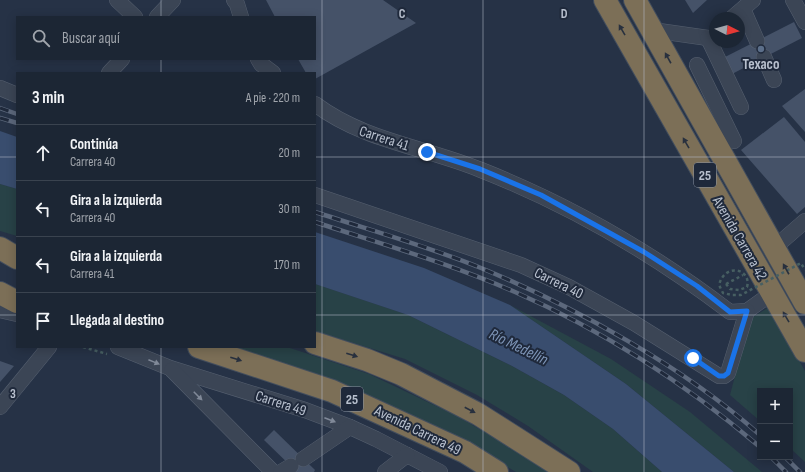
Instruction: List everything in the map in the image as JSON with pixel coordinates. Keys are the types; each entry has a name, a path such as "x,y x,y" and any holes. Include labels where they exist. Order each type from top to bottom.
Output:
{"highway":[{"name":"Avenida Carrera 42","path":"604,0 805,351"},
{"name":"Avenida Carrera 42","path":"635,0 805,303"},
{"path":"0,247 16,251"},
{"path":"0,247 16,257"},
{"path":"0,284 16,288"},
{"path":"0,293 16,301"},
{"path":"316,343 367,360 401,374 478,414 569,472"},
{"name":"Avenida Carrera 49","path":"202,348 332,391 465,452 497,472"}],"street":[{"path":"116,0 134,16"},
{"path":"158,16 173,0"},
{"path":"234,0 237,4 241,16"},
{"path":"793,0 805,22"},
{"path":"742,9 757,41"},
{"path":"652,30 709,35"},
{"path":"687,92 709,40"},
{"path":"716,48 741,107"},
{"path":"764,57 774,80"},
{"path":"110,72 121,60"},
{"path":"259,60 261,64 272,72"},
{"path":"698,65 734,141"},
{"path":"0,88 16,95"},
{"name":"Carrera 41","path":"316,105 329,115 353,128 480,169 541,195 644,252 697,286 730,312 747,311"},
{"name":"Carrera 40","path":"316,195 521,265 569,287 634,323 719,376 724,376 728,373 747,311"},
{"path":"774,248 805,221"},
{"path":"747,311 772,293"},
{"path":"0,310 16,314"},
{"path":"0,407 48,348"},
{"name":"Carrera 49","path":"120,348 170,368 305,410 350,427 407,454 440,472"},
{"path":"170,368 273,472"},
{"path":"292,466 350,427"},
{"path":"385,472 407,454"}],"path":[{"path":"749,271 726,284 730,289 739,290 747,287 748,281 746,275 739,271 729,271 721,276 719,285 723,292 732,295 741,295 802,263 805,270"}],"green space":[{"path":"0,184 16,189 16,236 0,231"},
{"path":"316,284 408,315 512,366 564,395 613,429 662,472 593,472 528,426 477,395 405,359 316,331"},
{"path":"510,305 611,359 690,412 762,472 734,472 626,384"},
{"path":"769,307 805,371 805,462 793,451 793,388 757,388 757,418 730,395 750,319"},
{"path":"235,348 290,348 369,374 457,416 527,457 548,472 516,472 445,430 342,384"}],"water":[{"path":"0,131 16,137 16,189 0,184"},
{"name":"Río Medellín","path":"316,232 424,268 510,305 626,384 734,472 662,472 613,429 564,395 512,366 408,315 316,284"}],"building":[{"path":"266,0 383,0 416,23 316,78 316,72 305,72 299,60 316,60 316,16 274,16"},
{"path":"685,0 707,0 693,13"},
{"name":"Texaco","path":"794,22 802,38 732,74 723,58"},
{"path":"805,89 805,132 782,106"},
{"path":"784,117 805,142 805,207 797,214 741,150"},
{"path":"0,361 14,366 0,382"},
{"path":"274,430 315,470 314,472 297,472 264,440"}],"railway":[{"path":"0,108 16,114"},
{"path":"0,118 16,123"},
{"path":"316,212 461,260 554,301 591,320 663,363 698,386 757,432"},
{"path":"316,222 466,272 548,307 643,360 703,402 757,445"},
{"path":"774,460 786,472"},
{"path":"788,460 800,472"}],"place":[{"name":"Texaco","path":"761,49"}],"route":[{"path":"427,152 480,169 541,195 644,252 697,286 730,312 747,311 728,373 724,376 719,376 693,358"}]}
